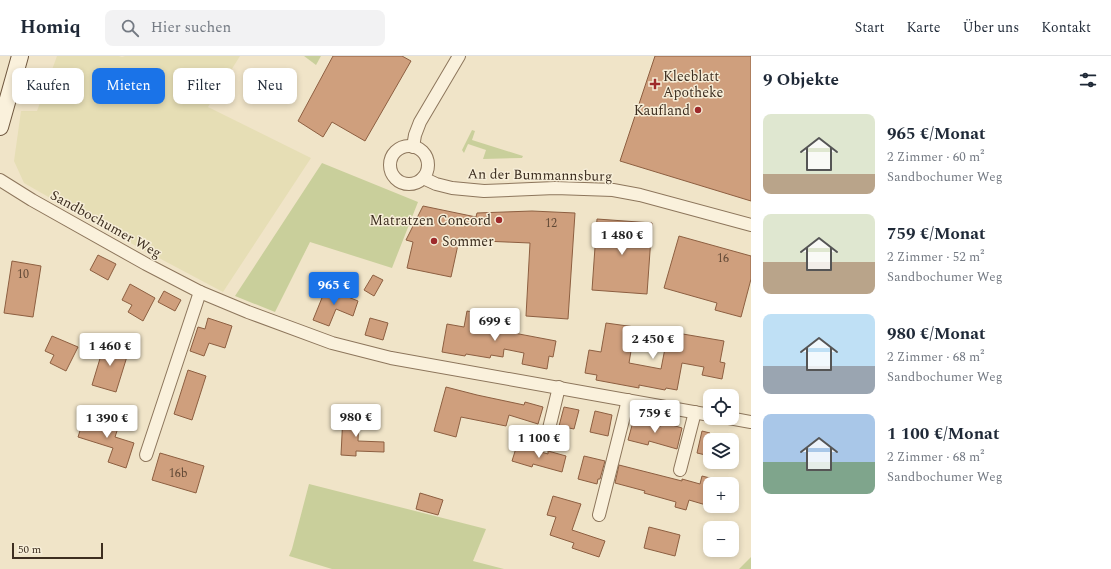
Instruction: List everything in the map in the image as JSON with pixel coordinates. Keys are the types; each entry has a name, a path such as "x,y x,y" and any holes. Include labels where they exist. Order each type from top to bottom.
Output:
{"street":[{"path":"0,127 20,56"},
{"path":"413,147 420,122 459,56"},
{"path":"413,147 420,150 426,156 428,164 427,172 423,178 416,183 402,183 396,179 392,173 390,166 391,159 394,153 400,149 413,147"},
{"name":"An der Bummannsburg","path":"423,178 436,184 452,188 484,191 555,188 613,190 640,195 751,225"},
{"name":"Sandbochumer Weg","path":"0,180 32,200 146,264 200,292 248,312 346,348 391,358 703,414"},
{"path":"146,455 200,292"},
{"path":"546,441 559,387"},
{"path":"599,515 628,400"},
{"path":"680,470 695,412"},
{"path":"739,420 751,422"}],"shaded area":[{"path":"57,56 240,56 232,68 173,68 173,104 210,104 208,107 311,158 223,292 108,231 24,183 14,161 21,111 37,111 40,104 84,104 84,68 53,68"}],"green space":[{"path":"304,56 321,56 316,65"},
{"path":"472,130 475,131 472,140 523,156 522,158 483,159 486,150 468,144 464,153 462,150"},
{"path":"322,163 418,202 392,268 310,242 275,312 235,296"},
{"path":"309,484 486,529 473,561 504,569 332,569 289,556"},
{"path":"751,557 751,569 739,569"}],"building":[{"path":"333,56 402,56 411,61 365,141 332,122 323,137 298,121"},
{"name":"Kaufland","path":"655,56 751,56 751,201 620,161"},
{"path":"423,206 476,217 477,213 532,211 575,213 568,319 526,316 530,243 459,240 451,277 407,268 413,242 406,240"},
{"path":"597,219 652,223 647,294 592,290"},
{"path":"679,236 751,256 751,279 741,317 715,310 717,303 664,288"},
{"path":"98,255 116,264 108,280 90,270"},
{"path":"12,261 41,266 33,317 4,313"},
{"path":"373,275 383,280 374,296 364,290"},
{"path":"130,284 155,298 143,321 128,312 132,305 122,300"},
{"path":"326,288 358,301 353,316 336,309 329,326 313,320"},
{"path":"164,291 181,300 175,311 158,302"},
{"path":"467,311 485,315 482,327 556,341 553,357 549,356 547,369 522,364 524,353 504,349 503,357 491,355 490,358 442,352 447,324 464,327"},
{"path":"208,318 232,326 225,348 209,343 204,356 190,351 198,327 205,329"},
{"path":"370,318 388,323 383,340 365,335"},
{"path":"606,323 635,327 629,363 661,369 667,338 676,340 677,333 724,341 720,362 725,363 722,379 702,375 704,367 682,363 677,390 666,388 665,390 639,385 639,388 596,380 597,375 585,373 589,350 601,352"},
{"path":"52,336 78,347 66,371 50,363 54,355 45,351"},
{"path":"105,342 129,350 116,392 92,385"},
{"path":"188,370 206,376 192,420 174,414"},
{"path":"446,387 524,405 525,402 543,407 538,424 509,415 506,426 461,417 456,437 434,431"},
{"path":"564,407 579,410 574,429 559,426"},
{"path":"595,411 612,415 608,436 590,432"},
{"path":"85,415 119,425 115,437 134,443 126,468 108,462 113,448 78,437"},
{"path":"343,415 359,415 358,441 384,442 384,452 356,451 356,456 341,455"},
{"path":"634,418 661,426 662,422 682,428 677,449 649,441 648,445 628,440"},
{"path":"702,431 710,433 703,433 703,454 697,453"},
{"path":"517,445 548,454 548,451 566,456 562,472 533,464 532,467 512,461"},
{"path":"160,453 204,466 196,493 152,480"},
{"path":"584,456 605,461 597,484 578,479"},
{"path":"619,465 700,484 702,476 706,477 703,477 703,504 689,500 686,510 675,507 676,502 644,493 645,491 615,483"},
{"path":"420,493 443,500 438,515 416,509"},
{"path":"553,496 581,504 572,530 605,541 599,557 572,548 574,543 550,535 556,517 547,515"},
{"path":"649,527 680,535 675,556 644,548"}],"place":[{"name":"Kleeblatt Apotheke","path":"655,84"},
{"name":"Kaufland","path":"698,110"},
{"name":"Matratzen Concord","path":"499,220"},
{"name":"Sommer","path":"434,241"}]}
